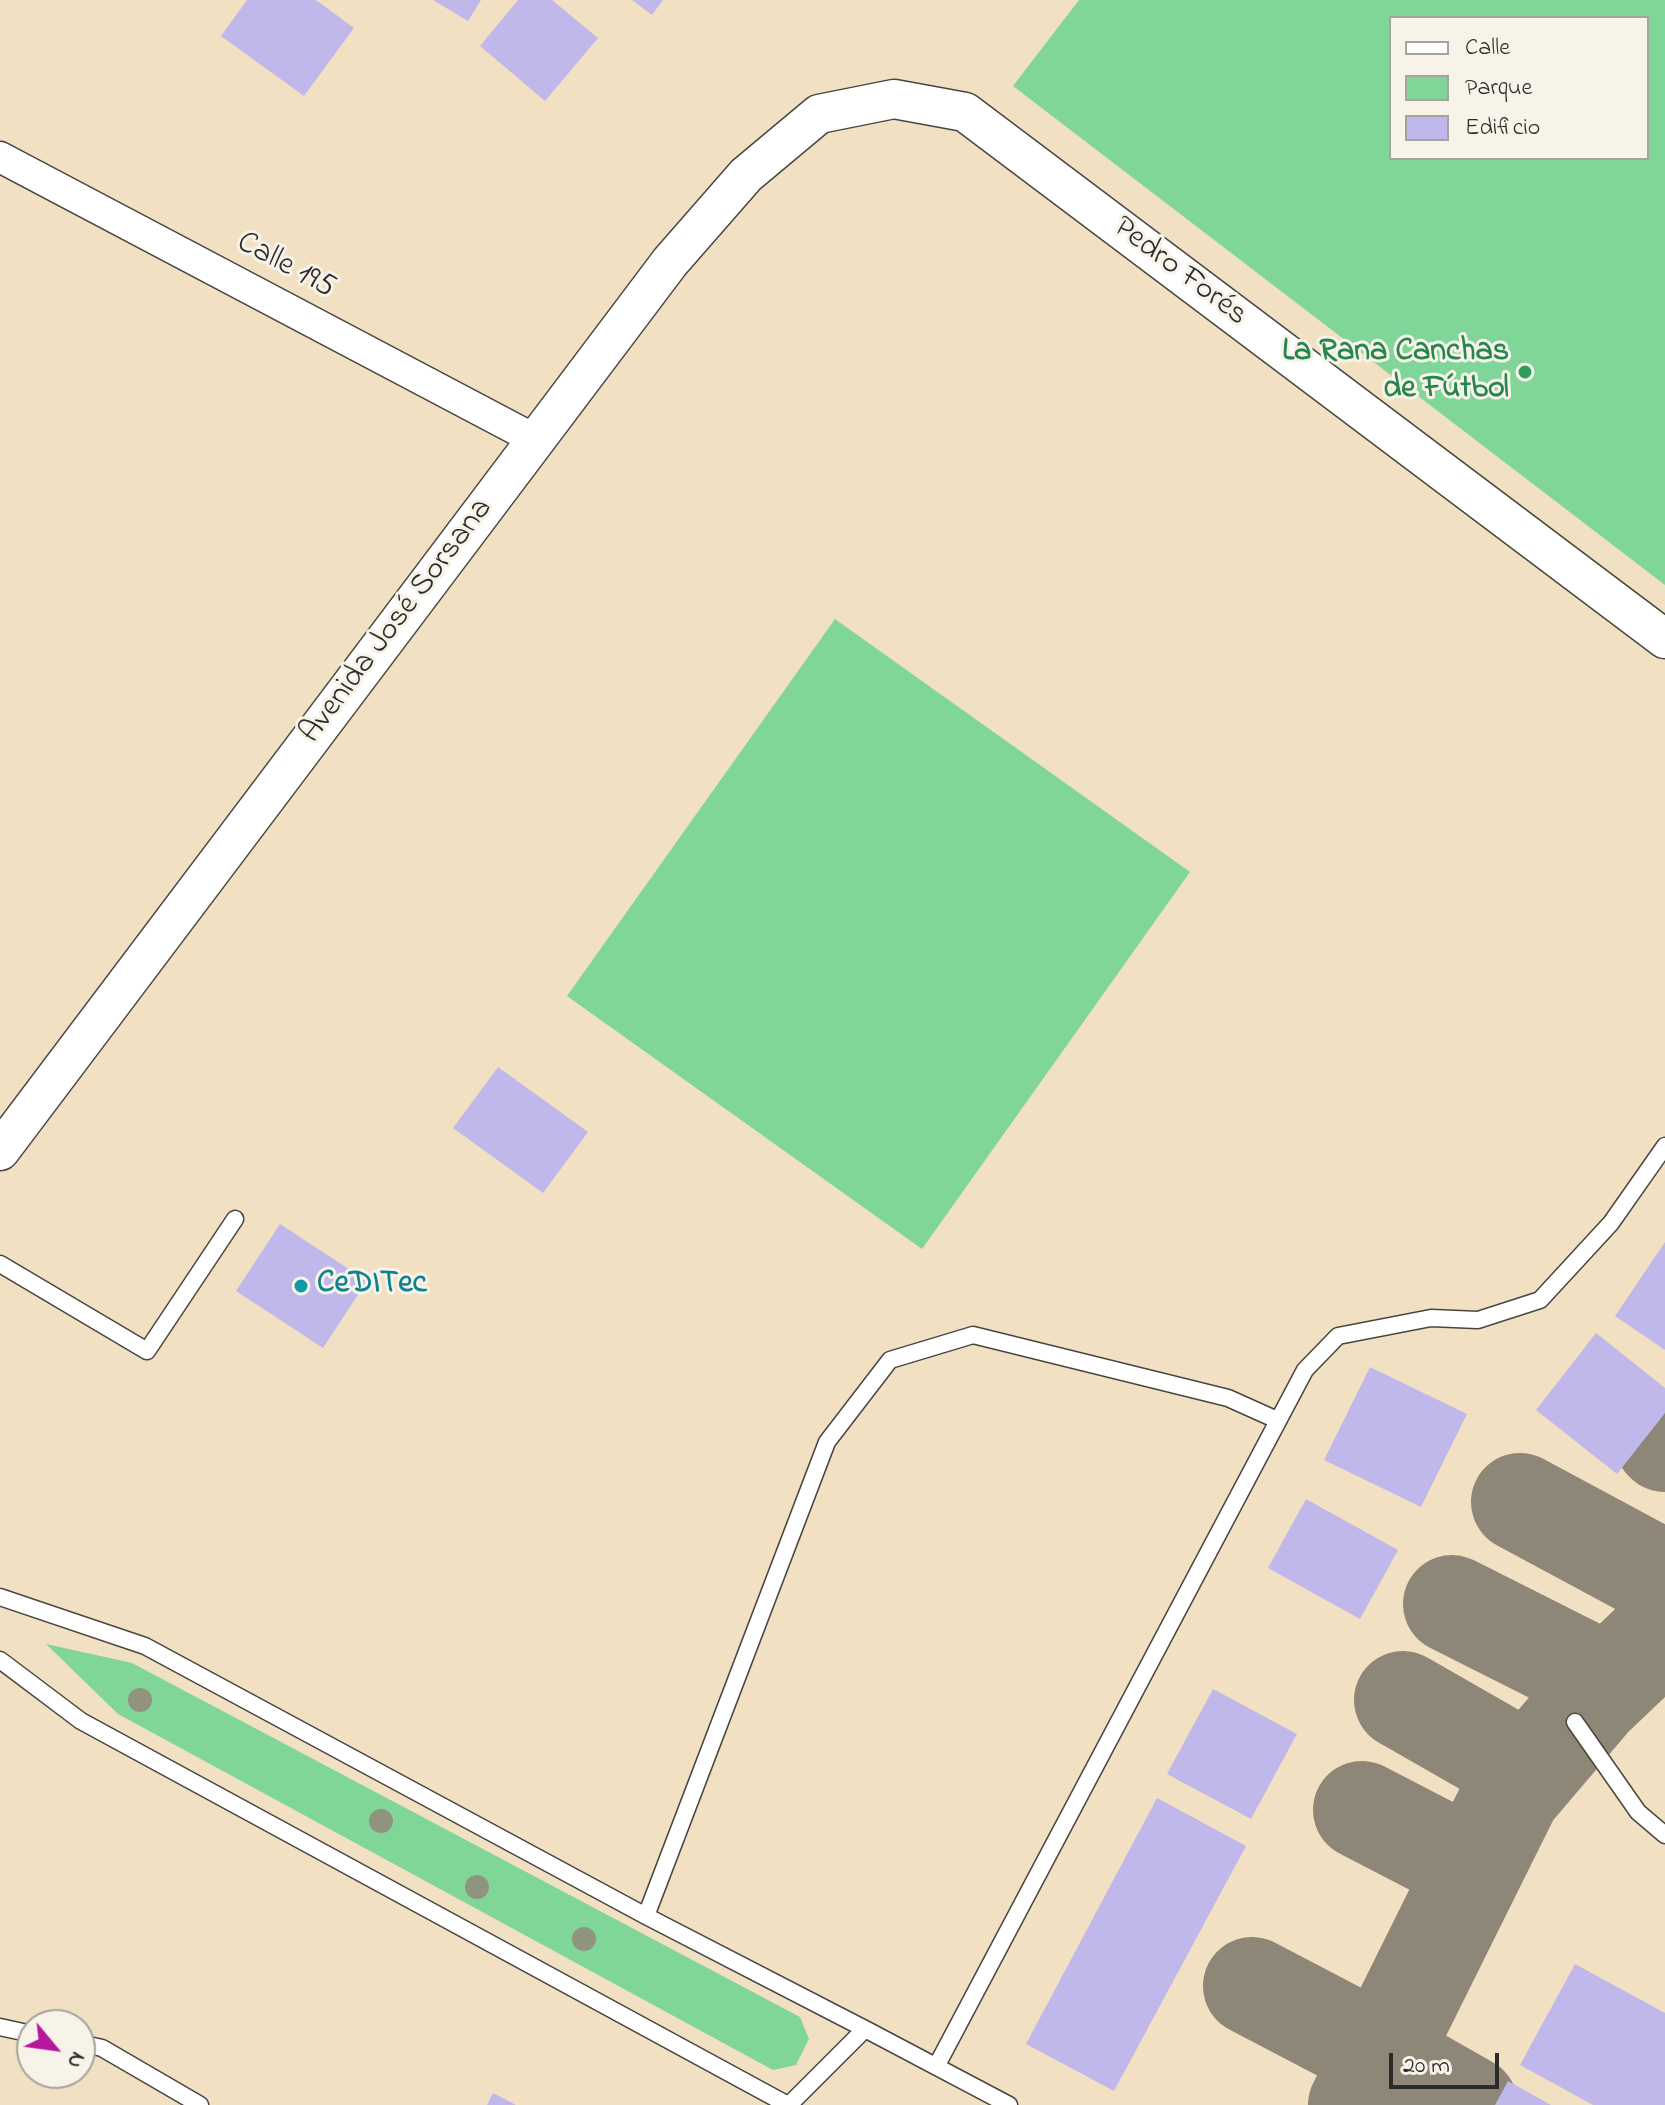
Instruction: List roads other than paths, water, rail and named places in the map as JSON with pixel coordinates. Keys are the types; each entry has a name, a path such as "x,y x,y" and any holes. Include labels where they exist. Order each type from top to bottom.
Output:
{"street":[{"name":"Pedro Forés","path":"819,114 894,99 965,112 1665,639"},
{"name":"Avenida José Sorsana","path":"0,1151 670,262 746,175 819,114"},
{"name":"Calle 195","path":"0,157 536,440"}],"lane":[{"path":"937,2065 1305,1370 1338,1336 1431,1318 1478,1320 1540,1300 1611,1223 1665,1146"},
{"path":"0,1264 147,1351 235,1219"},
{"path":"646,1916 827,1442 890,1360 973,1335 1228,1398 1277,1420"},
{"path":"0,1597 145,1646 646,1916 1009,2105"},
{"path":"0,1660 81,1721 789,2105 865,2029"},
{"path":"1575,1722 1638,1812 1665,1835"},
{"path":"96,2047 200,2105"}],"place":[{"name":"La Rana Canchas de Fútbol","path":"1525,372"},
{"name":"CeDITec","path":"301,1286"}]}
